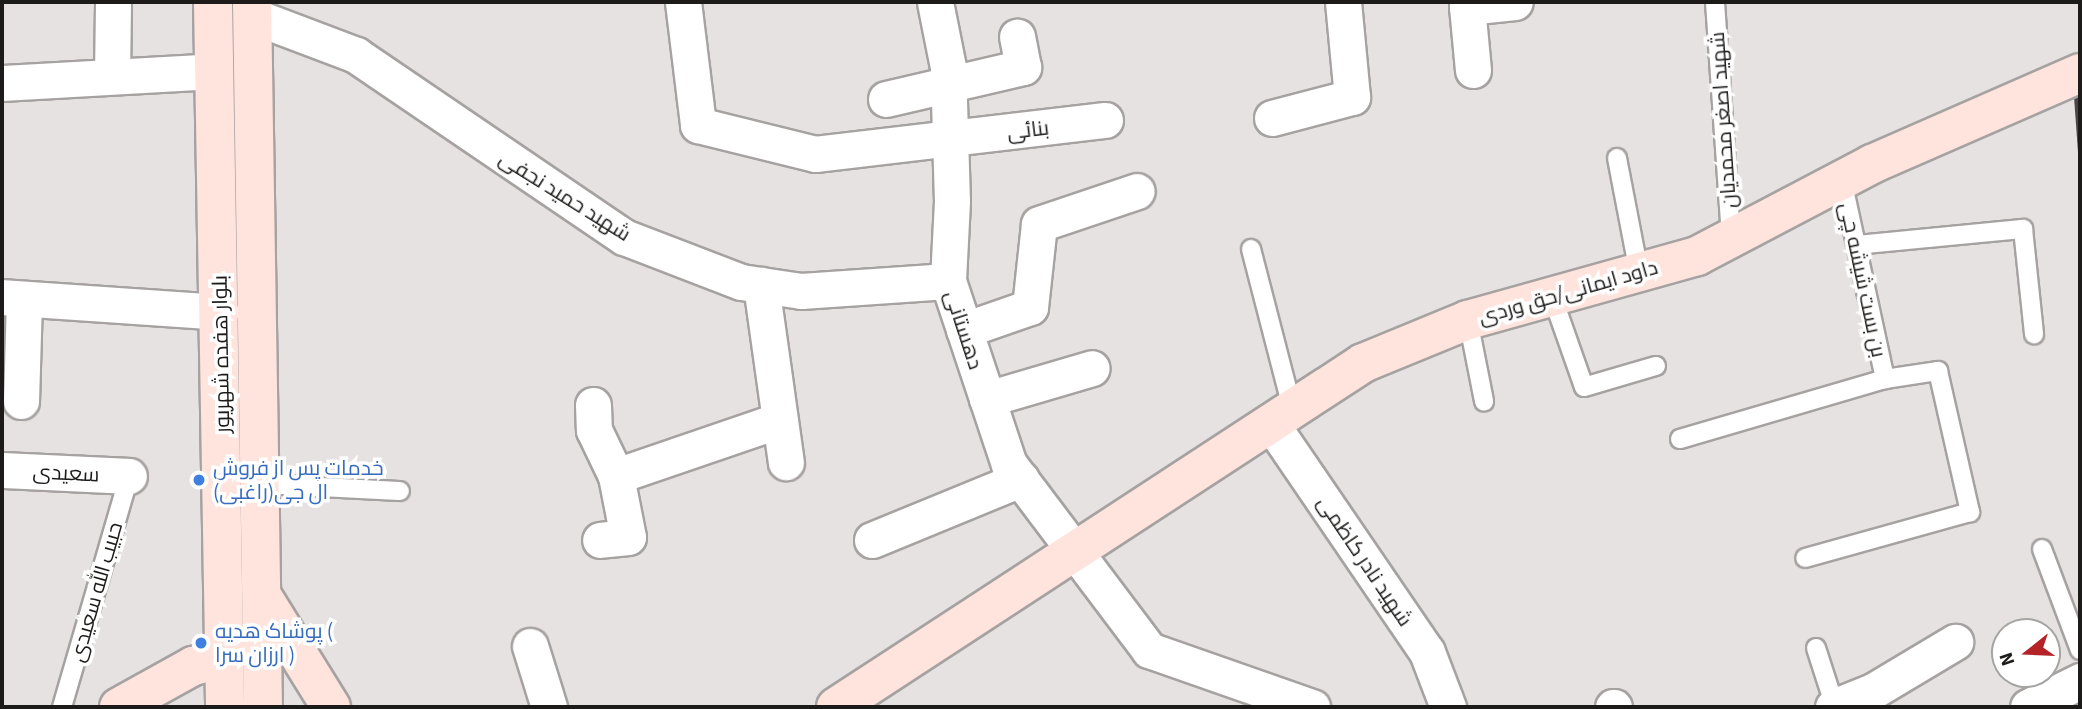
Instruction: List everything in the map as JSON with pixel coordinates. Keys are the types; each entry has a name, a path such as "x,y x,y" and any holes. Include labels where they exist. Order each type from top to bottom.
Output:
{"main road":[{"name":"بلوار هفده شهریور","path":"213,2 225,707"},
{"name":"بلوار هفده شهریور","path":"253,9 263,707"},
{"name":"داود ایمانی/حق وردی","path":"835,707 1075,548 1363,363 1468,320 1698,256 1842,180 2080,73"},
{"path":"263,598 331,707"},
{"path":"119,707 193,666 225,658"}],"street":[{"path":"112,76 113,2"},
{"name":"بنائی","path":"683,2 698,125 815,154 1105,120"},
{"name":"دهستانی","path":"935,2 949,85 951,140 948,281 1009,464 1149,649 1312,707"},
{"path":"1272,118 1352,97 1343,2"},
{"path":"1474,70 1467,7 1515,2"},
{"name":"شهید حمید نجفی","path":"253,9 356,55 624,237 741,282 801,291 948,281"},
{"path":"886,99 1023,67 1017,37"},
{"path":"2,83 215,71"},
{"path":"964,330 1030,307 1039,224 1137,191"},
{"path":"761,285 786,462"},
{"path":"21,401 13,298 220,312"},
{"path":"987,399 1092,368"},
{"path":"593,405 594,430 616,476 628,537 600,540"},
{"name":"شهید نادر کاظمی","path":"1281,415 1427,652 1448,707"},
{"path":"616,476 780,421"},
{"name":"سعیدی","path":"2,470 129,476"},
{"path":"872,540 1021,479"},
{"path":"1834,707 1873,691 1955,642"},
{"path":"530,646 549,707"},
{"path":"2028,707 2080,681"}],"lane":[{"name":"شهید اصغر محمدیان","path":"1715,2 1731,239"},
{"path":"1617,158 1639,272"},
{"name":"بن بست شیشه چی","path":"1842,180 1885,379"},
{"path":"1856,246 2023,229 2034,334"},
{"path":"1251,249 1281,415"},
{"path":"1552,296 1584,387 1656,366"},
{"path":"1468,320 1484,401"},
{"path":"1680,439 1885,379 1938,371 1970,512 1805,558"},
{"name":"حبیب الله سعیدی","path":"62,707 129,476"},
{"path":"261,484 400,491"},
{"path":"2042,549 2080,650"},
{"path":"1816,648 1834,707"}],"building":[{"path":"2080,81 2080,151 2078,152 2073,83"}],"place":[{"name":"خدمات پس از فروش ال جی(راغبی)","path":"199,480"},
{"name":"پوشاک هدیه ( ارزان سرا )","path":"201,643"}]}
